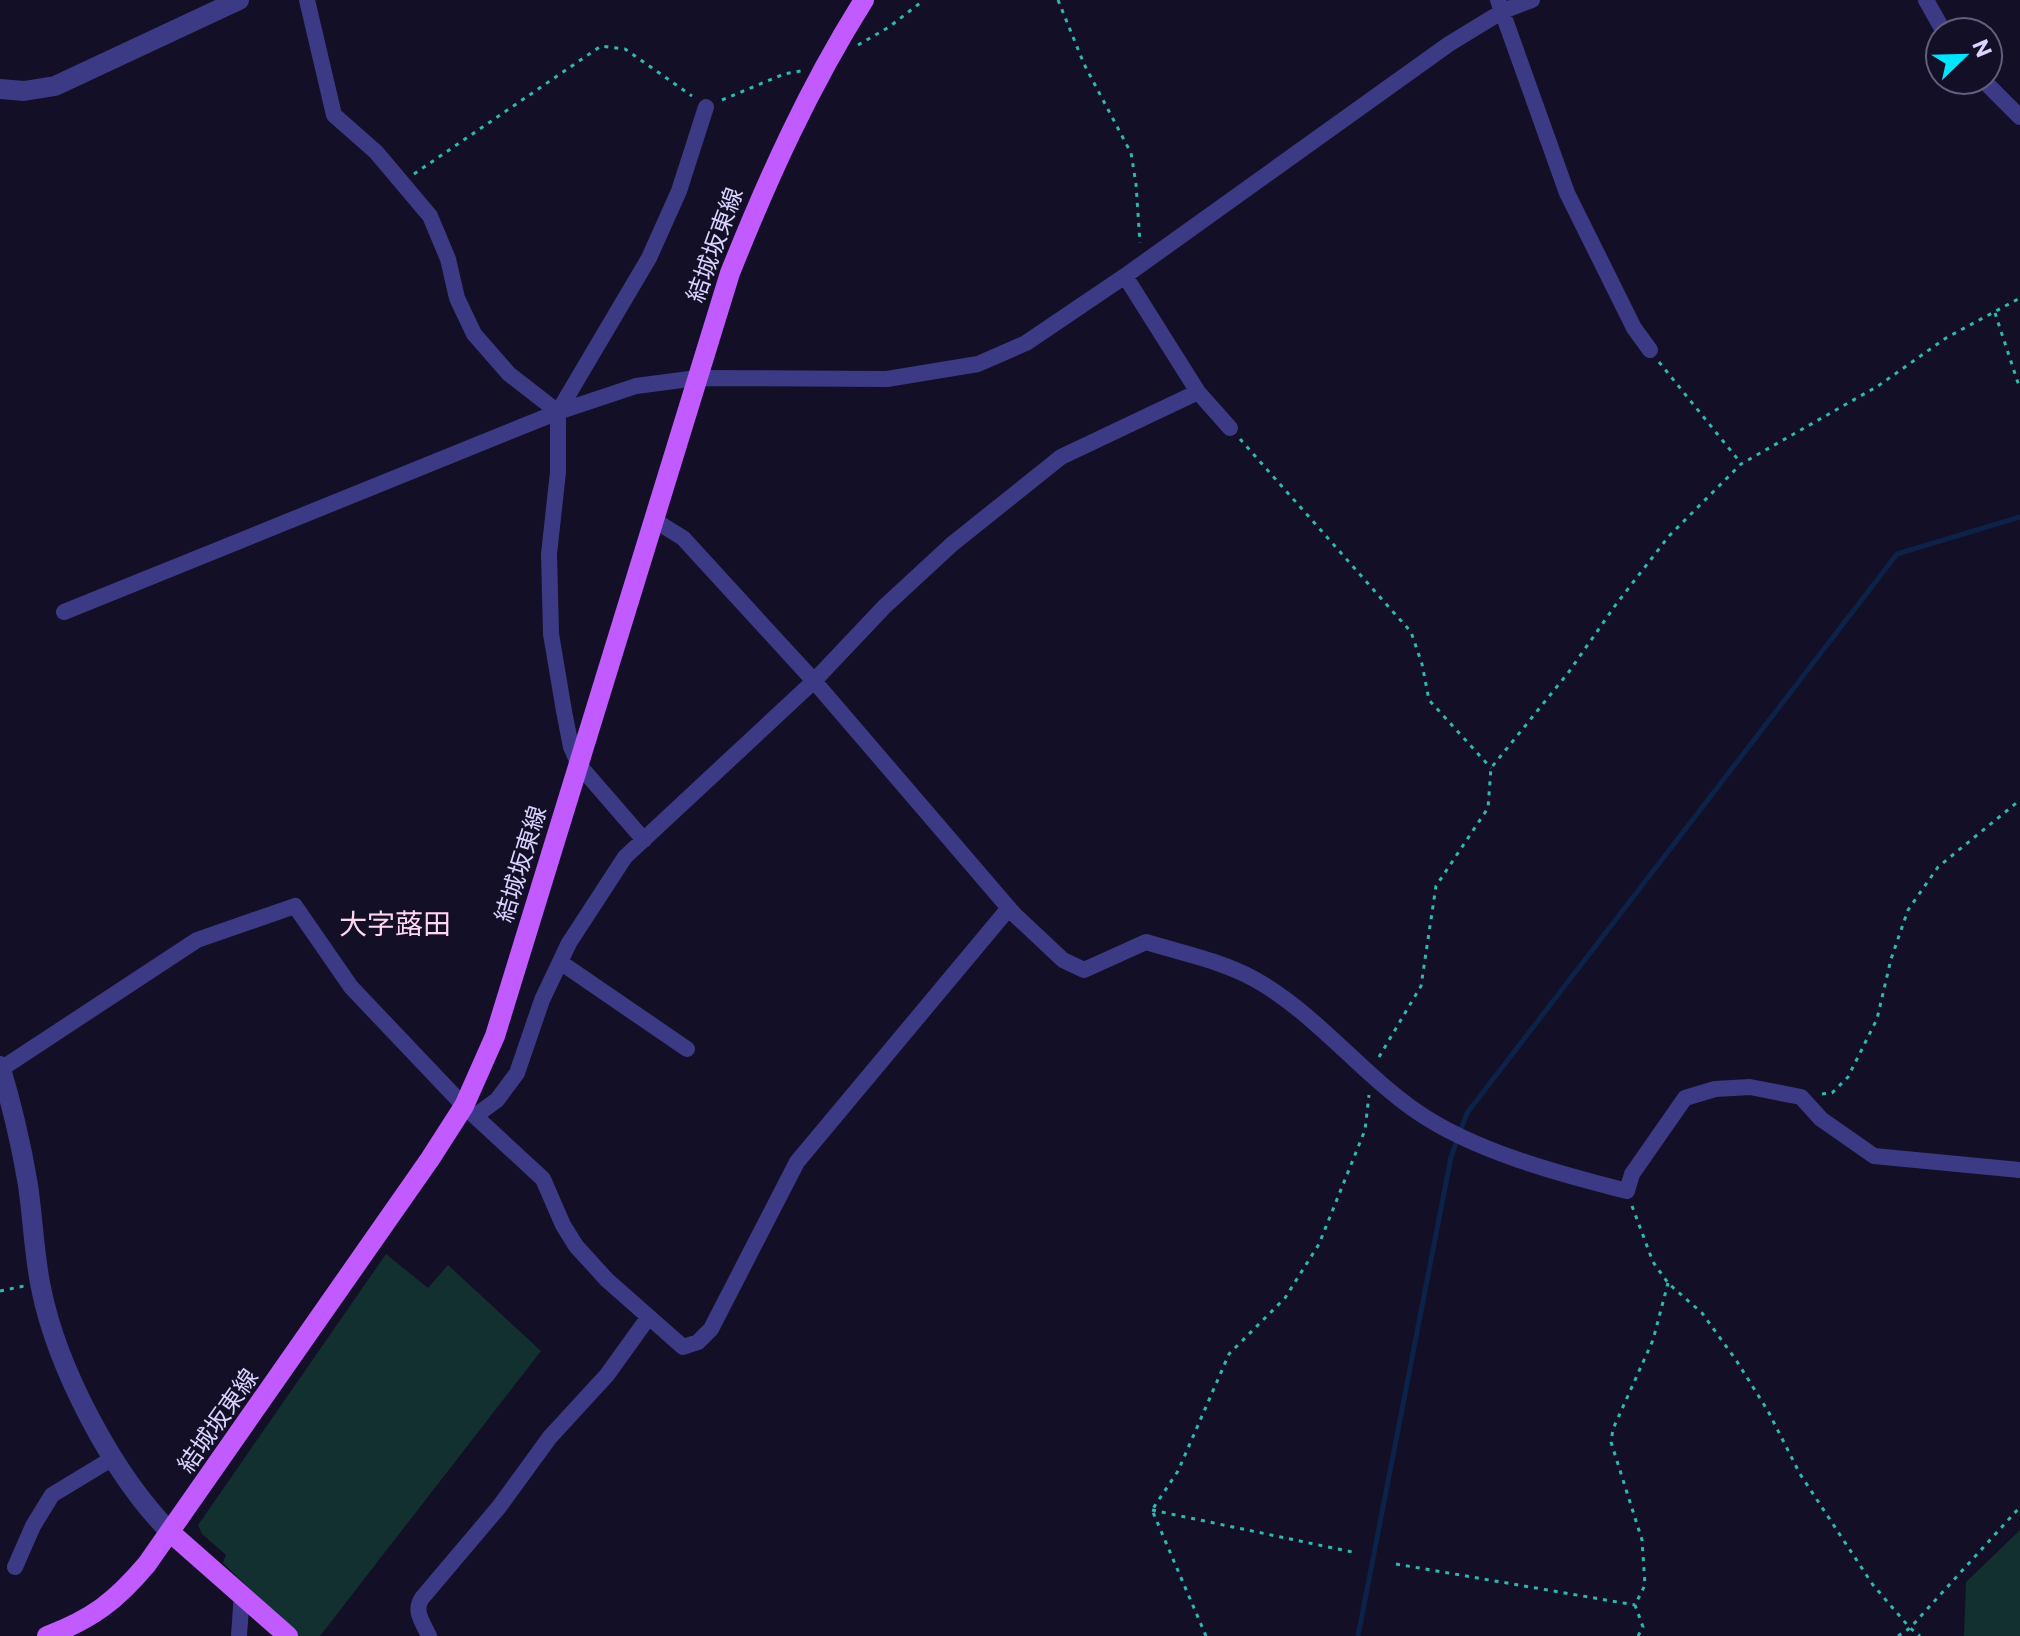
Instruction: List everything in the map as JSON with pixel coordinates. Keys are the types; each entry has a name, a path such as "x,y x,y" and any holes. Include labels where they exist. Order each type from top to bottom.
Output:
{"main road":[{"name":"結城坂東線","path":"47,1636 99,1612 135,1579 171,1533 386,1224 469,1111 495,1036 730,273 768,178 854,5"},
{"path":"171,1533 288,1636"}],"street":[{"path":"0,89 24,91 55,86 239,0"},
{"path":"307,0 334,115 376,152 430,216 448,259 457,298 474,334 509,374 558,412"},
{"path":"64,612 558,412 636,386 697,378 887,379 978,364 1026,343 1125,276 1500,6 1532,0"},
{"path":"1500,6 1567,193 1634,328 1650,350"},
{"path":"1999,96 2020,117"},
{"path":"644,840 579,765 568,735 551,634 549,554 558,472 558,412 649,258 679,191 706,107"},
{"path":"1125,276 1198,392 1230,428"},
{"path":"469,1111 497,1100 517,1073 542,1000 560,962 625,857 814,681 885,606 951,545 1061,457 1198,392"},
{"path":"654,520 683,538 814,681 1009,908 1063,960 1084,970 1146,942 1215,963 1256,980 1299,1012 1416,1111 1459,1137 1593,1183 1627,1191 1632,1174 1685,1098 1715,1089 1750,1087 1801,1097 1821,1119 1874,1156 2020,1170"},
{"path":"171,1533 145,1505 113,1458 72,1380 54,1334 41,1287 28,1184 15,1114 0,1068 197,940 295,906 351,987 469,1111 543,1179 576,1246 607,1280 683,1347 698,1342 711,1329 797,1162 1009,908"},
{"path":"560,962 687,1049"},
{"path":"429,1636 417,1605 499,1507 550,1437 607,1375 648,1318"},
{"path":"15,1567 33,1526 52,1495 113,1458"},
{"path":"239,1636 242,1593"}],"path":[{"path":"857,46 889,27 924,0"},
{"path":"1058,0 1084,64 1131,153 1142,262"},
{"path":"401,183 601,46 625,49 706,107 784,74 824,67"},
{"path":"1152,1510 1178,1471 1229,1354 1285,1298 1319,1244 1365,1130 1371,1075 1384,1046 1421,986 1436,886 1488,808 1491,768 1568,673 1669,536 1741,464 1878,386 1946,338 2020,298"},
{"path":"1995,313 2020,389"},
{"path":"1650,350 1741,464"},
{"path":"1230,428 1411,632 1422,664 1429,700 1491,768"},
{"path":"1801,1097 1832,1093 1848,1077 1877,1019 1891,959 1908,910 1938,867 2020,800"},
{"path":"1627,1191 1653,1262 1668,1283 1702,1313 1736,1360 1768,1411 1800,1474 1873,1585 1920,1636"},
{"path":"1638,1636 1643,1627 1635,1605 1645,1585 1642,1540 1611,1442 1613,1429 1653,1340 1668,1283"},
{"path":"1898,1636 1910,1628 2020,1507"},
{"path":"1152,1510 1357,1553"},
{"path":"1152,1510 1206,1636"},
{"path":"1396,1564 1635,1605"}],"green space":[{"path":"386,1254 428,1288 448,1265 541,1351 320,1636 298,1636 223,1563 226,1555 202,1534 198,1525"},
{"path":"2020,1530 2020,1636 1964,1636 1966,1582"}],"waterway":[{"path":"1358,1636 1451,1157 1467,1113 1897,554 2020,517"}],"district":[{"name":"大字蕗田","path":"395,924"}]}
